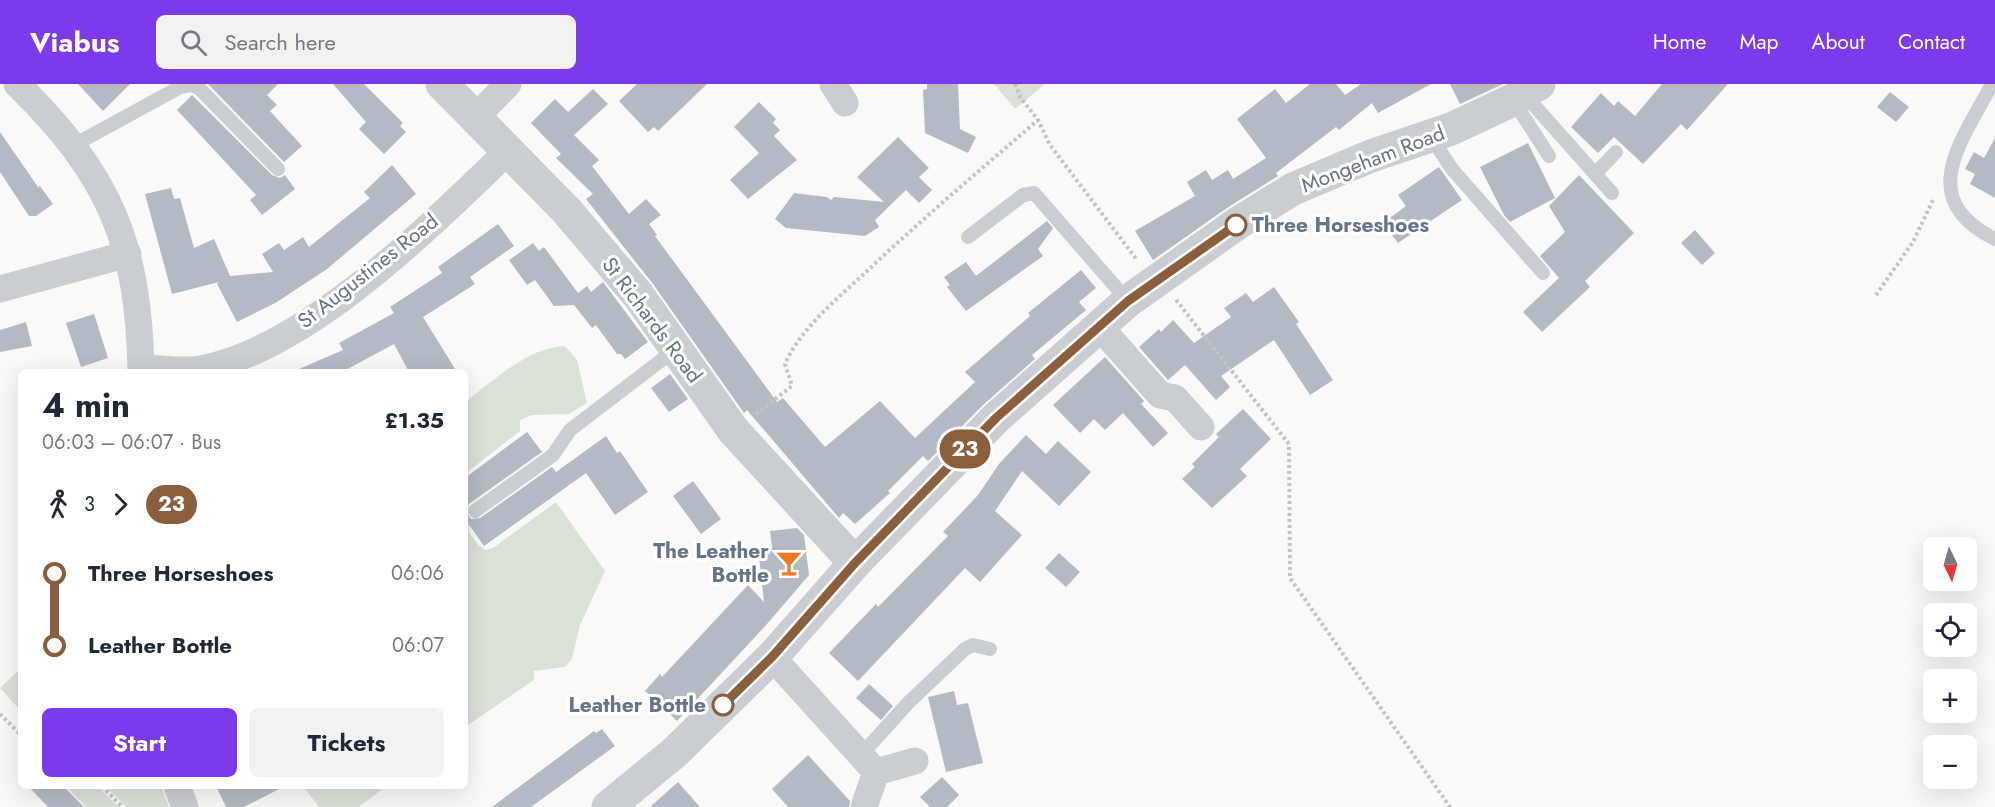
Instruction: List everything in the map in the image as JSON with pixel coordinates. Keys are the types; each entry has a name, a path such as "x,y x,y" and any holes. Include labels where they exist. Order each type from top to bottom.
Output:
{"street":[{"path":"17,84 74,145 115,215 128,254 138,303 141,369"},
{"name":"St Richards Road","path":"442,84 567,211 638,296 733,430 855,563"},
{"path":"475,118 508,84"},
{"name":"Mongeham Road","path":"608,807 674,753 772,657 855,563 996,418 1128,301 1238,223 1293,189 1371,156 1431,137 1526,93"},
{"name":"St Augustines Road","path":"200,369 227,362 278,339 351,291 424,232 508,151"},
{"path":"0,289 128,254"},
{"path":"1099,326 1160,395 1175,398 1201,427"},
{"path":"772,657 868,764 864,807"},
{"path":"868,764 915,761"},
{"path":"178,789 186,807"}],"lane":[{"path":"1992,84 1953,157 1949,178 1952,195 1960,215 1969,225 1995,239"},
{"path":"74,145 180,87 190,85 199,88 278,169"},
{"path":"1526,93 1549,156"},
{"path":"1526,93 1612,193"},
{"path":"1431,137 1452,169 1543,273"},
{"path":"1595,174 1616,152"},
{"path":"968,237 1023,195 1034,193 1039,195 1128,301"},
{"path":"475,511 553,455 570,430 676,349"},
{"path":"868,764 908,703 965,649 973,645 990,649"}],"path":[{"path":"1015,84 1020,97 1038,120 1050,145 1289,444 1290,578 1450,807"},
{"path":"733,430 792,386 785,364 792,348 836,300 921,220 1038,120"},
{"path":"1876,295 1913,242 1953,157"},
{"path":"0,714 18,732"},
{"path":"105,789 123,807"}],"shaded area":[{"path":"994,84 1045,84 1015,109"},
{"path":"565,346 577,360 587,403 569,414 532,415 520,420 520,431 468,472 468,400 512,366 537,352"},
{"path":"556,502 605,571 580,625 572,659 565,667 534,671 534,680 468,725 468,518 471,520 469,532 478,545 485,550 493,548"},
{"path":"18,671 18,708 0,688"},
{"path":"69,789 101,789 118,807 86,807"},
{"path":"109,789 162,789 169,807 126,807"},
{"path":"305,789 382,789 359,807 319,807"}],"building":[{"path":"78,84 130,84 103,111"},
{"path":"208,84 278,84 267,95 277,105 270,111 302,146 284,162"},
{"path":"333,84 364,84 403,123 400,126 406,132 384,154 359,129 366,122"},
{"path":"637,84 707,84 658,131 654,127 648,132 619,101"},
{"path":"927,84 958,84 960,129 976,137 968,153 925,133 923,90 927,89"},
{"path":"1310,84 1336,84 1345,95 1361,84 1431,84 1378,113 1372,103 1339,130 1336,127 1276,173 1278,176 1227,208 1153,260 1135,231 1195,196 1187,182 1206,170 1212,180 1228,170 1233,179 1266,158 1237,119 1275,89 1286,103"},
{"path":"1450,84 1503,84 1460,104"},
{"path":"1662,84 1728,84 1687,130 1681,124 1643,164 1614,137 1598,153 1571,127 1601,93 1614,106 1618,101 1635,116"},
{"path":"593,89 608,104 574,135 599,160 592,166 629,214 646,199 661,215 649,224 657,235 655,236 777,402 783,398 825,447 880,401 915,438 975,382 965,372 1030,316 1028,313 1081,270 1096,288 1079,302 1086,310 1032,355 1035,359 983,405 928,461 923,456 888,491 890,493 855,524 843,513 839,518 747,410 744,413 653,284 586,199 593,194 556,158 561,154 531,123 555,99 568,112"},
{"path":"1890,92 1909,107 1896,122 1877,107"},
{"path":"192,95 272,175 280,178 285,175 295,189 262,215 250,200 256,195 177,110"},
{"path":"759,102 776,119 773,123 780,130 774,136 797,160 748,199 730,180 759,153 734,127"},
{"path":"0,132 38,187 40,186 53,204 36,216 29,216 0,172"},
{"path":"898,137 929,168 919,177 932,190 919,203 906,190 875,220 879,227 865,236 786,228 775,219 794,193 827,197 831,200 834,197 884,202 857,177"},
{"path":"1995,138 1995,198 1970,184 1975,174 1965,169 1974,152 1984,158"},
{"path":"1528,143 1555,198 1510,222 1504,215 1480,167"},
{"path":"392,165 416,194 327,269 277,302 237,322 217,284 219,282 172,294 145,194 171,188 174,199 180,198 194,248 214,239 230,276 273,272 262,254 279,243 284,250 303,237 309,247 370,198 364,192"},
{"path":"1439,167 1462,200 1398,243 1383,223 1406,206 1398,195"},
{"path":"1579,175 1634,233 1585,281 1590,287 1542,332 1523,312 1559,278 1540,256 1565,232 1549,206"},
{"path":"1047,221 1053,228 1038,249 1043,256 966,311 947,287 950,285 944,277 966,262 976,276"},
{"path":"498,224 514,246 470,277 475,284 423,317 455,369 407,369 394,344 348,369 299,369 343,350 339,343 394,313 390,307 442,273 438,267"},
{"path":"1695,230 1715,253 1702,265 1681,243"},
{"path":"533,243 539,251 544,247 578,293 587,286 591,292 603,282 648,342 625,359 621,354 617,354 596,325 592,328 574,305 554,306 535,280 527,285 509,260"},
{"path":"1274,287 1299,322 1296,324 1333,380 1310,395 1274,340 1221,376 1230,387 1216,400 1185,365 1168,380 1139,347 1159,329 1161,332 1173,320 1194,343 1231,317 1224,308 1246,293 1253,302"},
{"path":"94,314 108,358 81,367 66,323"},
{"path":"26,322 32,346 0,352 0,330"},
{"path":"1105,357 1144,401 1141,404 1168,433 1153,447 1123,413 1105,430 1094,419 1080,433 1053,405"},
{"path":"670,374 688,399 669,412 651,388"},
{"path":"1243,409 1271,439 1240,469 1247,476 1212,508 1182,479 1195,467 1192,464 1219,437 1216,434"},
{"path":"527,432 542,452 468,506 468,476"},
{"path":"1026,435 1046,454 1058,441 1091,472 1059,506 1022,471 995,511 1022,535 980,582 965,568 858,681 829,653 876,604 878,607 948,536 943,532 978,495 999,464"},
{"path":"606,436 617,453 620,451 648,492 615,515 586,473 484,546 468,523 468,514 471,519 480,518 552,467 556,472"},
{"path":"693,481 721,519 701,534 673,496"},
{"path":"797,528 804,535 809,575 677,721 645,691 660,674 662,677 748,585 764,602 758,548 772,547 770,531"},
{"path":"1059,553 1080,572 1066,587 1045,568"},
{"path":"869,684 893,706 881,720 856,698"},
{"path":"954,691 957,705 968,703 983,763 946,772 928,697"},
{"path":"602,729 615,746 531,807 492,807 594,731 596,733"},
{"path":"808,755 850,801 849,807 788,807 772,789"},
{"path":"942,777 959,795 947,807 930,807 920,797"},
{"path":"678,782 700,807 650,807"},
{"path":"31,789 66,789 84,807 48,807"},
{"path":"217,789 279,789 244,807 226,807"}],"bus line":[{"name":"23","path":"723,705 772,657 855,563 996,418 1128,301 1236,225"}],"place":[{"name":"Three Horseshoes","path":"1236,225"},
{"name":"The Leather Bottle","path":"789,563"},
{"name":"Leather Bottle","path":"723,705"}]}
